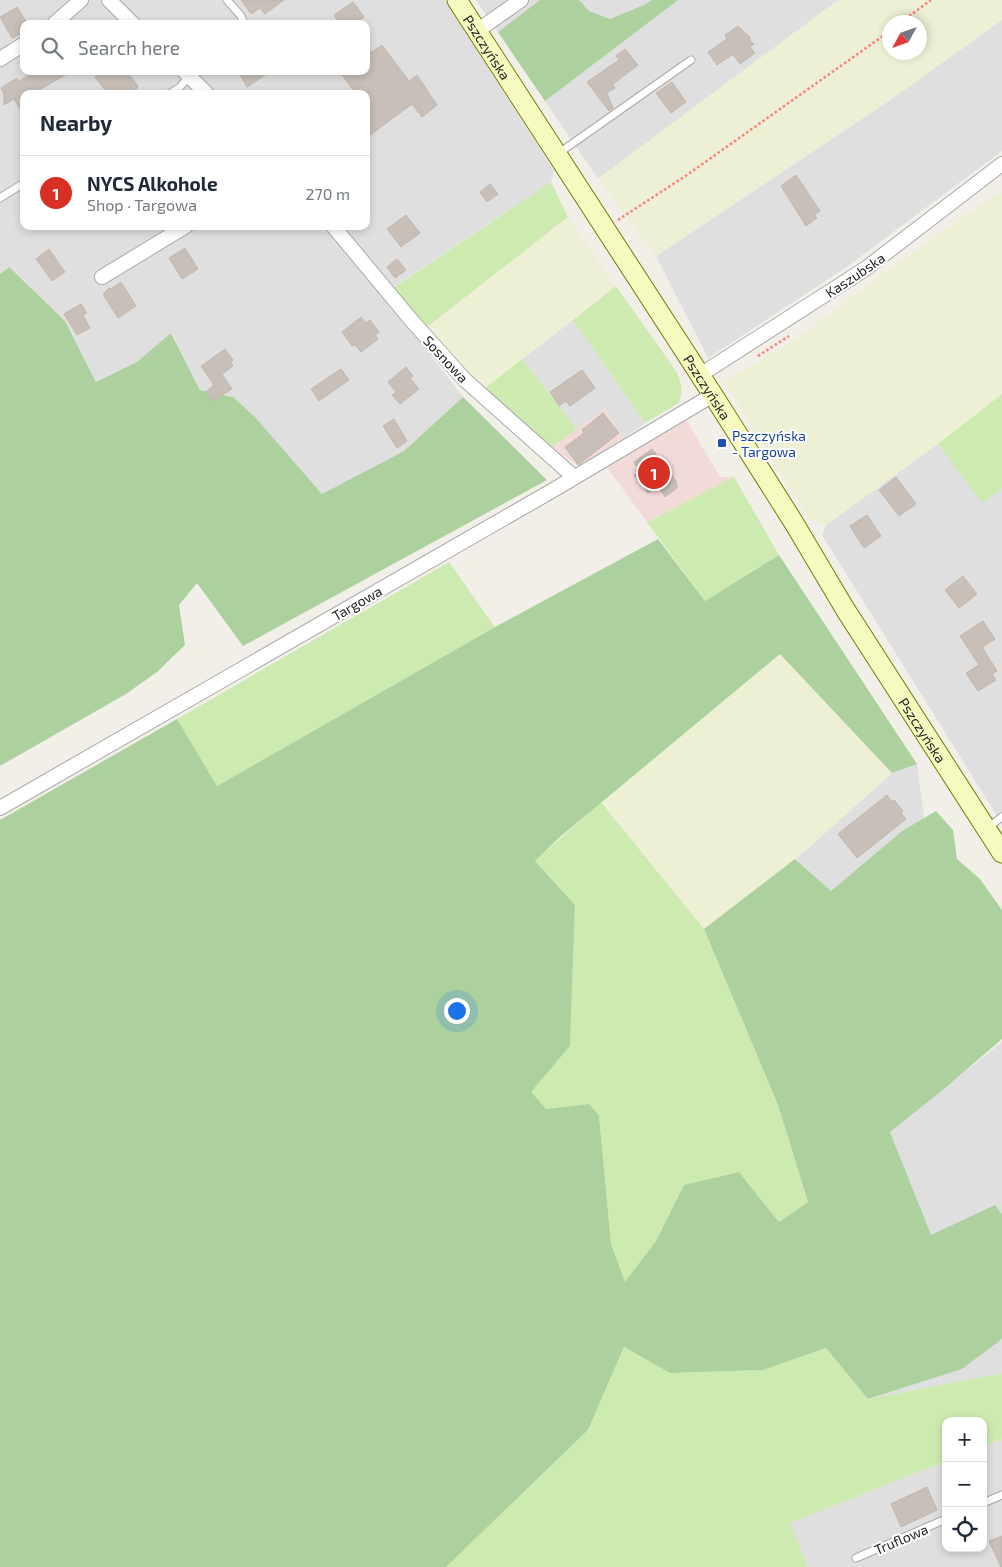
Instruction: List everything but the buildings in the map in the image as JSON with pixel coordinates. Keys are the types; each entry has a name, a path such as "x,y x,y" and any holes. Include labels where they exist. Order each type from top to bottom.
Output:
{"main road":[{"name":"Pszczyńska","path":"458,0 713,395 845,609 1002,853"}],"street":[{"path":"58,20 81,0"},
{"path":"108,0 130,20"},
{"path":"477,31 521,0"},
{"path":"0,59 20,46"},
{"path":"191,75 204,90"},
{"name":"Kaszubska","path":"700,375 865,269 1002,164"},
{"path":"102,277 179,230"},
{"name":"Sosnowa","path":"336,230 412,321 465,380 574,476"},
{"name":"Targowa","path":"0,808 713,395"}],"lane":[{"path":"227,0 242,16 243,20"},
{"path":"557,154 691,60"},
{"path":"173,90 187,75"},
{"path":"0,198 20,186"},
{"path":"987,829 1002,817"},
{"path":"987,1501 1002,1495"},
{"name":"Truflowa","path":"856,1558 942,1522"}],"path":[{"path":"911,15 931,0"},
{"path":"604,228 687,176 882,37"}],"shaded area":[{"path":"0,0 445,0 554,171 551,182 383,294 463,397 404,451 322,494 255,417 233,397 200,390 172,333 137,362 96,382 65,321 8,267 0,274"},
{"path":"476,0 838,0 598,179"},
{"path":"1002,20 1002,151 848,266 708,358 656,256 890,100"},
{"path":"573,320 645,423 624,438 605,409 577,429 522,359"},
{"path":"605,409 624,438 578,466 552,447"},
{"path":"684,416 720,477 734,477 647,522 603,462"},
{"path":"938,444 982,502 1002,489 1002,824 822,535 826,525"},
{"path":"917,764 924,818 902,831 830,892 796,859 892,773"},
{"path":"1002,1042 1002,1214 995,1205 931,1236 890,1132"},
{"path":"1002,1339 1002,1373 868,1399 962,1369"},
{"path":"1002,1439 1002,1567 808,1567 789,1523 942,1463 942,1552 987,1552 987,1445"}],"green space":[{"path":"540,0 579,0 589,11 610,19 652,0 678,0 545,101 498,32"},
{"path":"838,0 1002,0 1002,20 890,100 656,256 598,179"},
{"path":"551,182 568,217 427,327 393,288"},
{"path":"1002,190 1002,394 938,444 826,525 808,518 724,381 793,341 879,276"},
{"path":"568,217 616,286 484,389 427,327"},
{"path":"9,267 65,321 96,382 137,362 171,333 200,390 233,397 255,417 322,494 404,451 463,397 547,480 243,646 197,583 179,605 185,645 157,672 126,694 0,766 0,274"},
{"path":"616,286 676,371 681,383 679,403 645,423 573,320"},
{"path":"522,359 577,429 552,447 484,389"},
{"path":"1002,394 1002,489 982,503 938,444"},
{"path":"734,477 779,555 705,601 647,522"},
{"path":"658,539 705,601 779,555 917,764 892,773 780,654 561,836 535,861 575,905 570,1046 531,1092 546,1109 589,1104 599,1115 611,1244 625,1282 656,1241 684,1185 739,1172 779,1222 808,1202 778,1105 704,929 795,859 831,891 902,831 936,811 953,830 957,859 980,879 1002,910 1002,1039 890,1132 931,1235 995,1205 1002,1214 1002,1339 962,1369 868,1399 826,1348 763,1370 670,1373 624,1347 588,1430 446,1567 0,1567 0,820 177,719 217,786 495,627"},
{"path":"449,562 495,627 217,786 177,719"},
{"path":"780,653 892,773 796,859 704,929 602,802"},
{"path":"601,802 704,929 778,1105 808,1202 779,1222 739,1172 685,1185 656,1241 625,1283 611,1244 599,1115 589,1104 546,1109 530,1092 570,1046 575,905 535,861"},
{"path":"624,1347 670,1373 763,1370 826,1348 868,1399 1002,1373 1002,1439 987,1445 987,1417 942,1417 942,1463 790,1523 808,1567 446,1567 588,1430"}],"place":[{"name":"Pszczyńska - Targowa","path":"722,443"},
{"name":"NYCS Alkohole","path":"654,473"}]}
